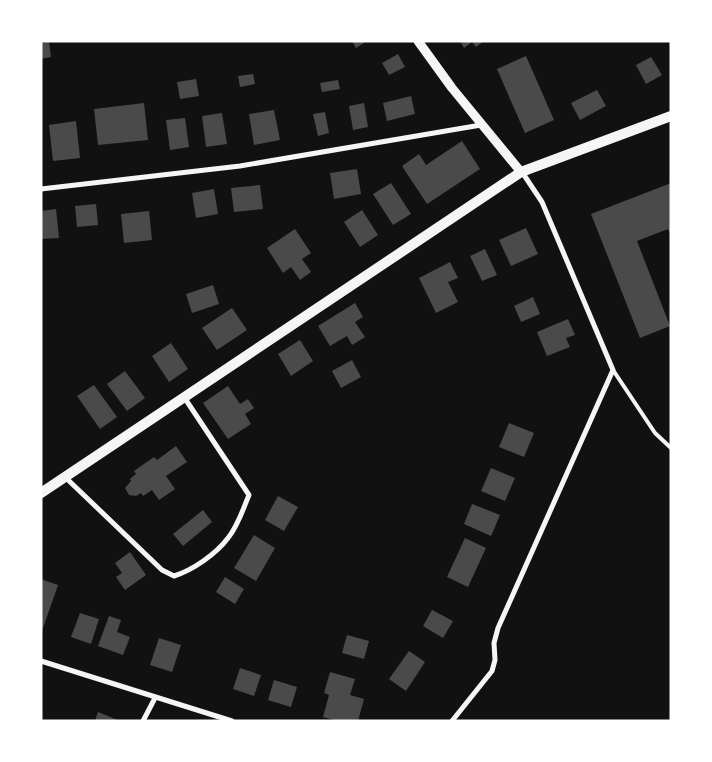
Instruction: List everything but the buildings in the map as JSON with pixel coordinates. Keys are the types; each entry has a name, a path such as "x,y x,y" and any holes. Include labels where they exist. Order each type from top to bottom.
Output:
{"main road":[{"path":"41,493 521,172 671,116"}],"street":[{"path":"418,41 481,125 521,172 542,202 612,370 498,628 494,643 495,660 492,671 452,721"},
{"path":"41,189 240,166 481,125"},
{"path":"65,477 162,570 174,576 187,572 228,538 241,516 249,495 184,396"},
{"path":"41,661 232,721"},
{"path":"143,721 155,698"}],"lane":[{"path":"612,370 655,433 671,448"}]}
